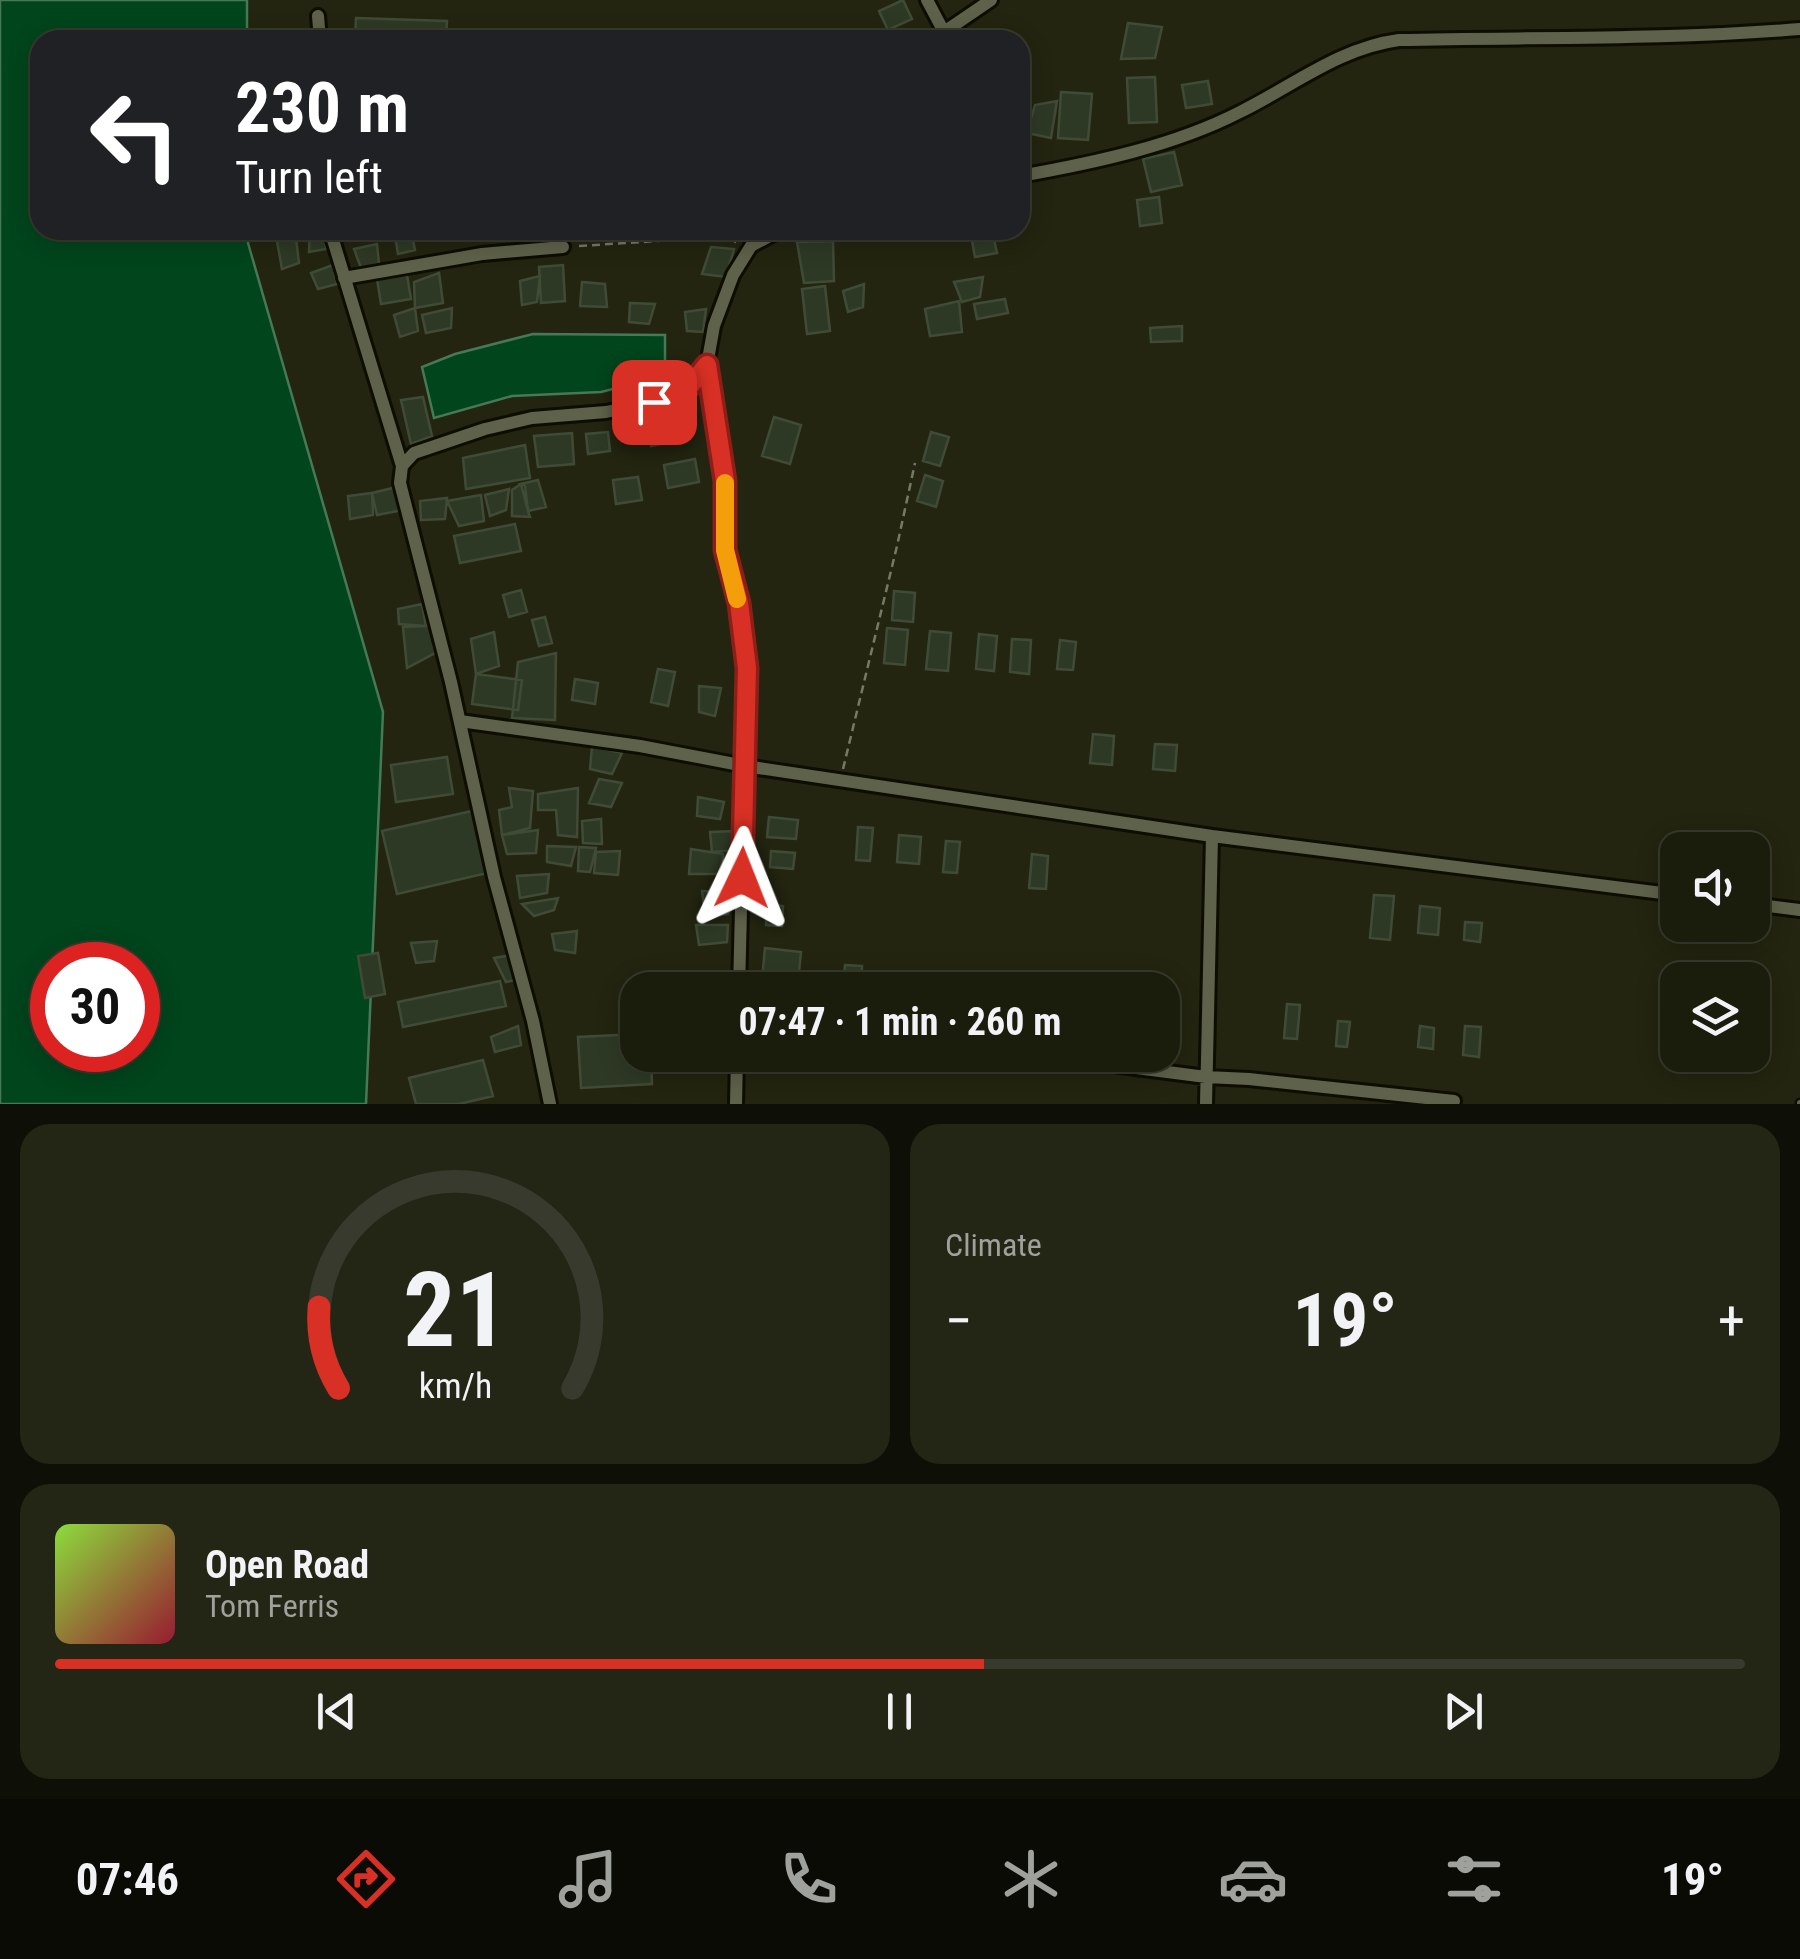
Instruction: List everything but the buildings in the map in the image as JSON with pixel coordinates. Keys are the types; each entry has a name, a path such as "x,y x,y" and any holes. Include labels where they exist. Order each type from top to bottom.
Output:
{"street":[{"path":"926,0 938,30"},
{"path":"949,30 991,0"},
{"path":"318,16 319,30"},
{"path":"1030,174 1076,166 1190,133 1239,113 1327,63 1378,43 1571,36 1719,36 1800,28"},
{"path":"333,240 402,466 400,483 550,1104"},
{"path":"739,972 747,668 744,635 725,550 725,481 707,365 724,293 751,246 762,240"},
{"path":"344,278 482,254 563,247"},
{"path":"402,466 414,453 485,429 532,418 606,412 654,402 689,387 707,365"},
{"path":"460,721 1212,836 1660,892"},
{"path":"1206,1104 1212,836"},
{"path":"1770,906 1800,910"},
{"path":"736,1104 737,1072"},
{"path":"1167,1072 1454,1101"}],"path":[{"path":"563,247 673,240"},
{"path":"729,240 751,246"},
{"path":"840,780 915,462"}],"shaded area":[{"path":"0,0 247,0 247,30 30,30 30,240 248,240 383,712 366,1104 0,1104"},
{"path":"533,334 665,335 665,376 601,392 512,396 434,418 422,367 455,354"}],"slow traffic":[{"path":"725,483 725,550 737,599"}],"route":[{"path":"654,402 689,387 707,365 725,481 725,550 739,603 747,668 742,878"}]}
